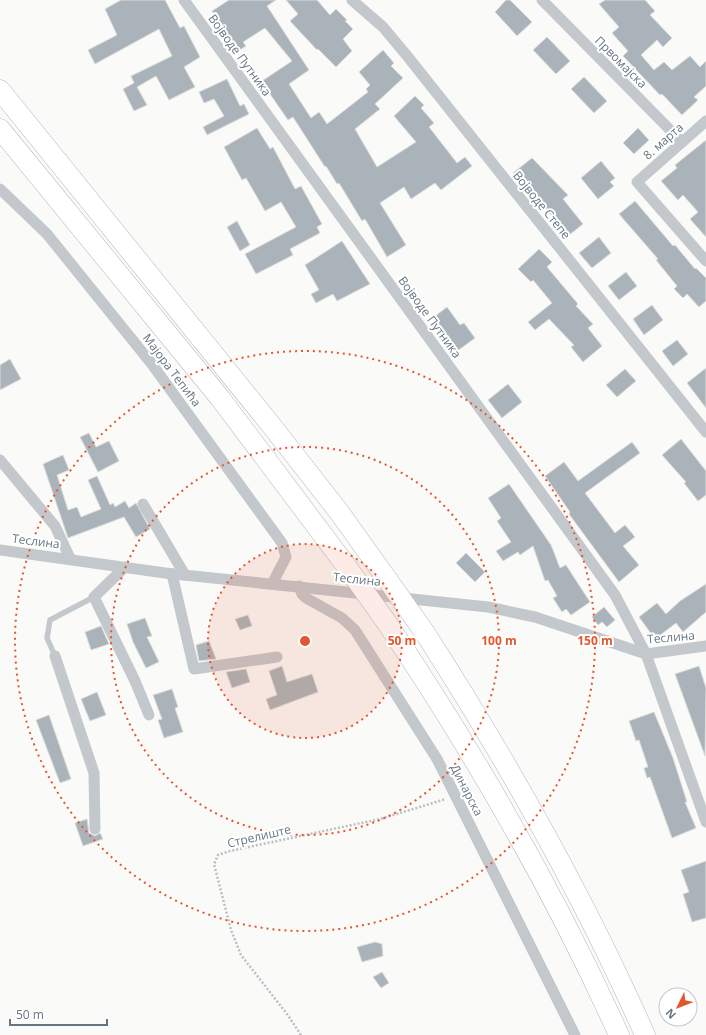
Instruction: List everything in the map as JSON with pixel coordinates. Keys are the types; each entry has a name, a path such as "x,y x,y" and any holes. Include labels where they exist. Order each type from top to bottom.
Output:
{"highway":[{"path":"0,90 243,390 339,512 425,633 486,728 543,828 605,949 646,1035"},
{"path":"0,129 220,398 347,567 387,623 463,740 499,802 565,923 619,1035"}],"street":[{"name":"Војводе Путника","path":"184,0 615,595 646,654 706,822"},
{"name":"Војводе Степе","path":"352,0 383,28 408,57 706,432"},
{"name":"Првомајска","path":"542,0 682,142"},
{"name":"8. марта","path":"706,121 637,182 706,261"},
{"name":"Мајора Тепића","path":"0,190 47,234 146,357 282,542 286,557 272,584"},
{"path":"0,460 54,526 70,558"},
{"path":"143,504 185,575"},
{"name":"Теслина","path":"0,550 70,558 172,574 299,586 502,609 535,617 646,654 706,646"},
{"path":"125,567 94,597 135,681 149,715"},
{"path":"172,574 194,669 277,657"},
{"name":"Динарска","path":"299,586 302,594 306,598 342,618 355,630 437,759 574,1035"},
{"path":"54,656 94,772 95,830"}],"lane":[{"path":"54,656 47,638 50,620 94,597"}],"path":[{"name":"Стрелиште","path":"301,1035 287,1014 240,955 214,864 218,855 230,851 380,819 456,796"}],"building":[{"path":"121,0 165,0 180,28 184,26 200,57 184,67 195,87 169,100 156,76 137,87 147,105 134,111 123,89 134,83 131,76 172,56 159,29 95,64 88,50 117,35 105,9"},
{"path":"229,0 276,0 267,6 309,70 289,84 311,118 319,112 327,124 368,92 366,89 370,85 359,72 383,50 394,63 391,66 403,78 375,104 380,109 355,129 377,167 416,142 394,116 415,96 424,105 421,108 434,123 429,127 457,163 465,157 472,166 441,190 435,183 411,199 404,187 380,203 406,245 387,257 365,219 362,221 339,183 337,184 326,166 325,167 293,117 288,120 270,94 267,96 259,83 292,61 265,28 243,42 246,46 235,53 225,38 228,36 212,11"},
{"path":"286,0 317,0 330,15 336,9 347,20 345,21 353,29 343,39 352,51 336,67 318,49 317,50 290,21 298,14"},
{"path":"506,0 510,0 532,22 517,36 495,12"},
{"path":"605,0 645,0 655,11 650,15 672,38 663,47 657,40 641,55 654,70 664,62 672,70 690,56 700,67 706,61 706,86 694,97 698,100 682,115 662,94 660,95 623,56 628,51 612,33 619,27 599,4"},
{"path":"547,37 570,61 556,74 533,50"},
{"path":"584,77 607,101 594,113 571,89"},
{"path":"227,79 240,106 244,104 249,114 207,135 203,127 224,116 214,99 204,103 199,92"},
{"path":"257,128 270,149 273,147 295,189 301,186 322,224 317,227 320,233 290,249 293,255 256,274 245,254 296,227 281,202 265,211 246,178 242,180 224,147"},
{"path":"638,128 649,140 634,154 623,143"},
{"path":"706,140 706,237 690,219 698,212 683,195 678,200 661,181 677,168 675,165"},
{"path":"532,158 568,195 563,199 583,224 568,236 525,183 523,185 513,173"},
{"path":"601,161 615,178 610,182 614,186 598,199 581,178"},
{"path":"635,201 673,246 675,245 695,269 696,268 706,278 706,301 699,307 687,294 683,298 674,289 677,286 656,260 658,259 619,214"},
{"path":"237,221 250,245 240,251 227,227"},
{"path":"599,237 611,253 592,268 579,253"},
{"path":"342,241 370,284 337,301 333,294 316,303 311,294 319,290 305,265"},
{"path":"539,249 552,262 547,267 578,304 576,306 593,324 588,328 602,346 583,362 571,347 574,345 549,319 535,330 528,322 552,303 533,280 531,282 518,269"},
{"path":"626,272 637,286 619,300 608,286"},
{"path":"652,305 663,320 644,335 633,319"},
{"path":"447,307 460,325 464,323 475,338 456,352 445,337 447,336 434,317"},
{"path":"677,340 688,354 673,366 662,351"},
{"path":"10,359 21,379 0,390 0,365"},
{"path":"706,368 706,408 687,383"},
{"path":"625,369 636,381 617,397 606,385"},
{"path":"508,384 522,402 502,418 488,400"},
{"path":"89,433 96,447 109,441 119,461 98,472 80,437"},
{"path":"681,439 706,471 706,495 698,501 684,483 686,482 662,455"},
{"path":"632,442 640,453 585,493 615,533 625,525 635,537 623,546 639,565 619,582 569,514 570,512 545,476 564,462 578,481"},
{"path":"63,455 69,470 57,475 68,510 77,507 81,517 101,509 88,480 97,476 110,505 113,503 115,507 125,501 129,508 136,503 150,529 136,537 124,517 68,538 43,464"},
{"path":"509,484 551,545 560,568 566,565 590,602 571,615 566,609 562,612 553,598 557,596 548,580 545,581 533,546 520,555 518,552 503,561 496,551 511,542 497,521 501,518 488,498"},
{"path":"466,553 485,572 475,582 456,563"},
{"path":"706,584 706,612 683,632 676,623 655,639 639,617 657,603 666,614 680,601"},
{"path":"604,607 615,620 607,627 602,622 598,625 592,617"},
{"path":"248,615 252,626 240,630 235,619"},
{"path":"145,618 152,636 147,637 159,662 146,668 133,642 127,624"},
{"path":"101,626 109,644 91,650 85,632"},
{"path":"209,641 216,659 199,661 196,645"},
{"path":"282,666 287,682 312,674 318,692 270,710 266,699 277,695 269,671"},
{"path":"699,666 706,688 705,756 675,674"},
{"path":"246,669 250,682 232,688 226,672"},
{"path":"172,689 178,707 175,708 183,732 164,738 158,720 162,719 153,695"},
{"path":"97,692 106,715 90,721 81,699"},
{"path":"654,712 673,758 687,802 685,802 696,828 672,838 650,777 647,778 644,768 648,767 639,740 636,741 629,721"},
{"path":"49,715 71,779 60,783 36,720"},
{"path":"87,819 89,833 95,836 100,833 103,839 83,846 75,823"},
{"path":"706,861 706,918 692,922 683,894 689,892 681,870"},
{"path":"375,942 382,944 383,956 362,962 357,947"},
{"path":"382,972 389,983 381,988 373,977"}]}
